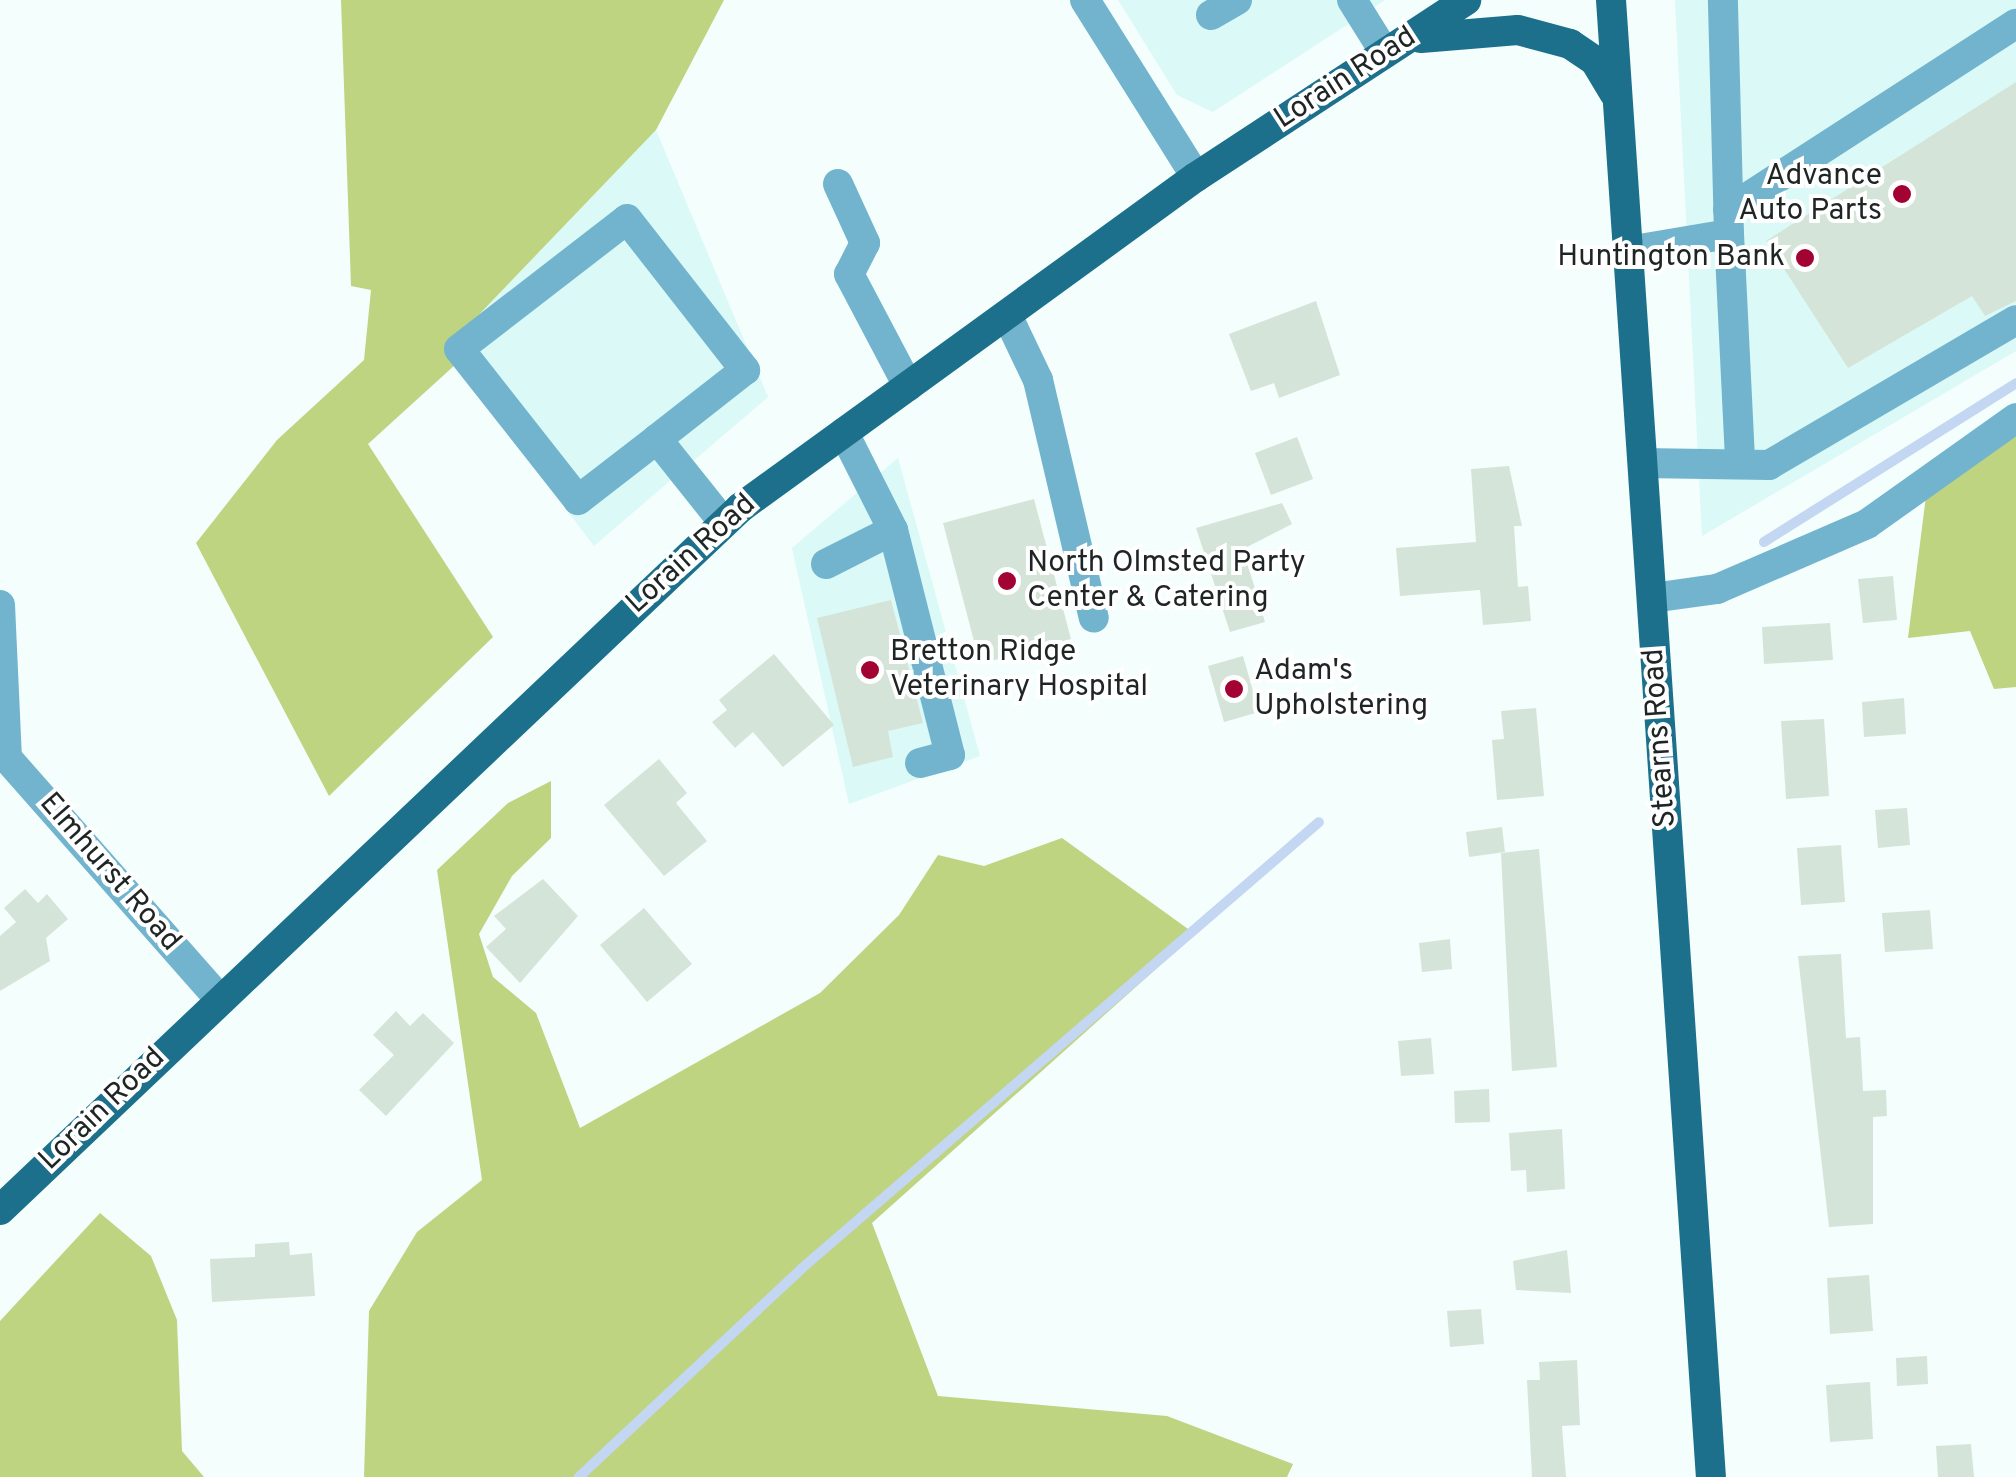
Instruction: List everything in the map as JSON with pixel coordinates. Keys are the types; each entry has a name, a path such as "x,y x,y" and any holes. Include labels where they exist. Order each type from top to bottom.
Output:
{"main road":[{"name":"Lorain Road","path":"0,1210 218,997 724,523 1196,177 1466,0"},
{"name":"Stearns Road","path":"1611,0 1711,1477"},
{"path":"1392,48 1458,29 1518,30 1595,61 1618,101"}],"street":[{"path":"1085,0 1196,177"},
{"path":"1352,0 1392,48"},
{"path":"1722,0 1740,461"},
{"path":"1628,251 1729,222 2016,24"},
{"path":"838,184 864,242 849,274 908,386"},
{"path":"627,219 745,370 657,439 578,500 460,348 627,219"},
{"path":"1007,315 1038,380 1094,618"},
{"path":"1643,463 1740,461 1769,465 2016,320"},
{"path":"1652,598 1716,590 1867,524 2016,418"},
{"path":"844,433 893,530 950,755 920,764"},
{"path":"657,439 724,523"},
{"path":"826,564 893,530"},
{"path":"0,605 3,754"},
{"name":"Elmhurst Road","path":"3,754 218,997"}],"shaded area":[{"path":"1118,0 1385,0 1213,112 1177,95"},
{"path":"1675,0 2016,0 2016,351 1702,536"},
{"path":"656,130 768,397 594,546 445,350"},
{"path":"898,458 980,756 849,804 792,548"}],"green space":[{"path":"341,0 724,0 656,130 445,350 456,364 368,444 493,637 329,796 196,543 277,440 364,360 371,290 351,286"},
{"path":"2016,431 2016,687 1994,689 1970,631 1908,638 1926,496"},
{"path":"551,781 551,838 512,876 479,934 493,977 536,1013 580,1128 820,993 899,915 938,855 984,866 1062,838 1195,934 872,1223 938,1396 1167,1416 1293,1464 1287,1477 364,1477 369,1311 417,1232 482,1180 437,870 508,803"},
{"path":"100,1213 151,1256 177,1320 182,1451 204,1477 0,1477 0,1321"}],"building":[{"path":"2016,82 2016,301 1985,316 1972,296 1848,368 1766,241"},
{"path":"1316,301 1340,375 1279,398 1274,383 1251,391 1229,334"},
{"path":"1297,437 1313,479 1271,495 1255,453"},
{"path":"1509,466 1522,526 1514,526 1518,587 1528,586 1531,621 1483,625 1480,590 1400,596 1396,548 1476,542 1471,469"},
{"name":"North Olmsted Party Center & Catering","path":"1034,499 1071,639 980,664 943,523"},
{"path":"1282,503 1292,524 1243,549 1265,622 1230,632 1196,528"},
{"path":"1893,576 1897,620 1863,623 1858,579"},
{"name":"Bretton Ridge Veterinary Hospital","path":"891,600 923,723 888,731 893,757 853,767 817,618"},
{"path":"1830,623 1833,660 1764,664 1762,627"},
{"path":"774,654 834,725 783,767 753,732 735,748 712,722 727,710 719,700"},
{"name":"Adam's Upholstering","path":"1243,656 1259,712 1224,722 1208,666"},
{"path":"1904,698 1906,734 1864,737 1862,702"},
{"path":"1536,708 1544,796 1497,800 1492,740 1504,739 1501,711"},
{"path":"1824,719 1829,796 1786,799 1781,721"},
{"path":"659,759 687,793 676,803 707,841 664,876 604,805"},
{"path":"1907,808 1910,845 1878,848 1875,810"},
{"path":"1502,827 1505,852 1469,857 1466,832"},
{"path":"1841,845 1845,902 1801,905 1797,848"},
{"path":"1539,849 1557,1067 1512,1071 1501,853"},
{"path":"543,879 578,916 520,983 486,947 506,929 494,916"},
{"path":"25,889 38,903 47,894 68,919 46,938 50,961 0,991 0,936 16,922 4,908"},
{"path":"644,908 692,964 647,1002 600,945"},
{"path":"1930,910 1933,949 1885,952 1882,913"},
{"path":"1450,939 1452,969 1422,972 1419,943"},
{"path":"1841,954 1846,1038 1860,1037 1863,1091 1886,1090 1887,1116 1873,1117 1873,1224 1829,1227 1798,956"},
{"path":"396,1011 410,1026 423,1013 454,1043 386,1116 359,1090 394,1055 373,1035"},
{"path":"1431,1038 1434,1074 1401,1076 1398,1041"},
{"path":"1489,1089 1490,1122 1455,1123 1454,1091"},
{"path":"1562,1129 1565,1189 1527,1192 1526,1170 1511,1171 1509,1133"},
{"path":"289,1242 290,1255 312,1253 315,1296 212,1302 210,1259 255,1257 255,1244"},
{"path":"1567,1250 1571,1293 1516,1290 1513,1261"},
{"path":"1869,1275 1873,1331 1830,1334 1827,1278"},
{"path":"1481,1309 1484,1344 1450,1347 1447,1311"},
{"path":"1927,1356 1928,1384 1897,1386 1896,1358"},
{"path":"1577,1360 1580,1425 1562,1426 1566,1477 1532,1477 1527,1380 1540,1380 1539,1362"},
{"path":"1870,1382 1873,1439 1830,1442 1826,1385"},
{"path":"1971,1444 1974,1477 1938,1477 1936,1446"}],"waterway":[{"path":"1764,542 2016,383"},
{"path":"579,1477 801,1269 1319,822"}],"place":[{"name":"Advance Auto Parts","path":"1902,194"},
{"name":"Huntington Bank","path":"1805,258"},
{"name":"North Olmsted Party Center & Catering","path":"1007,581"},
{"name":"Bretton Ridge Veterinary Hospital","path":"870,670"},
{"name":"Adam's Upholstering","path":"1234,689"}]}
